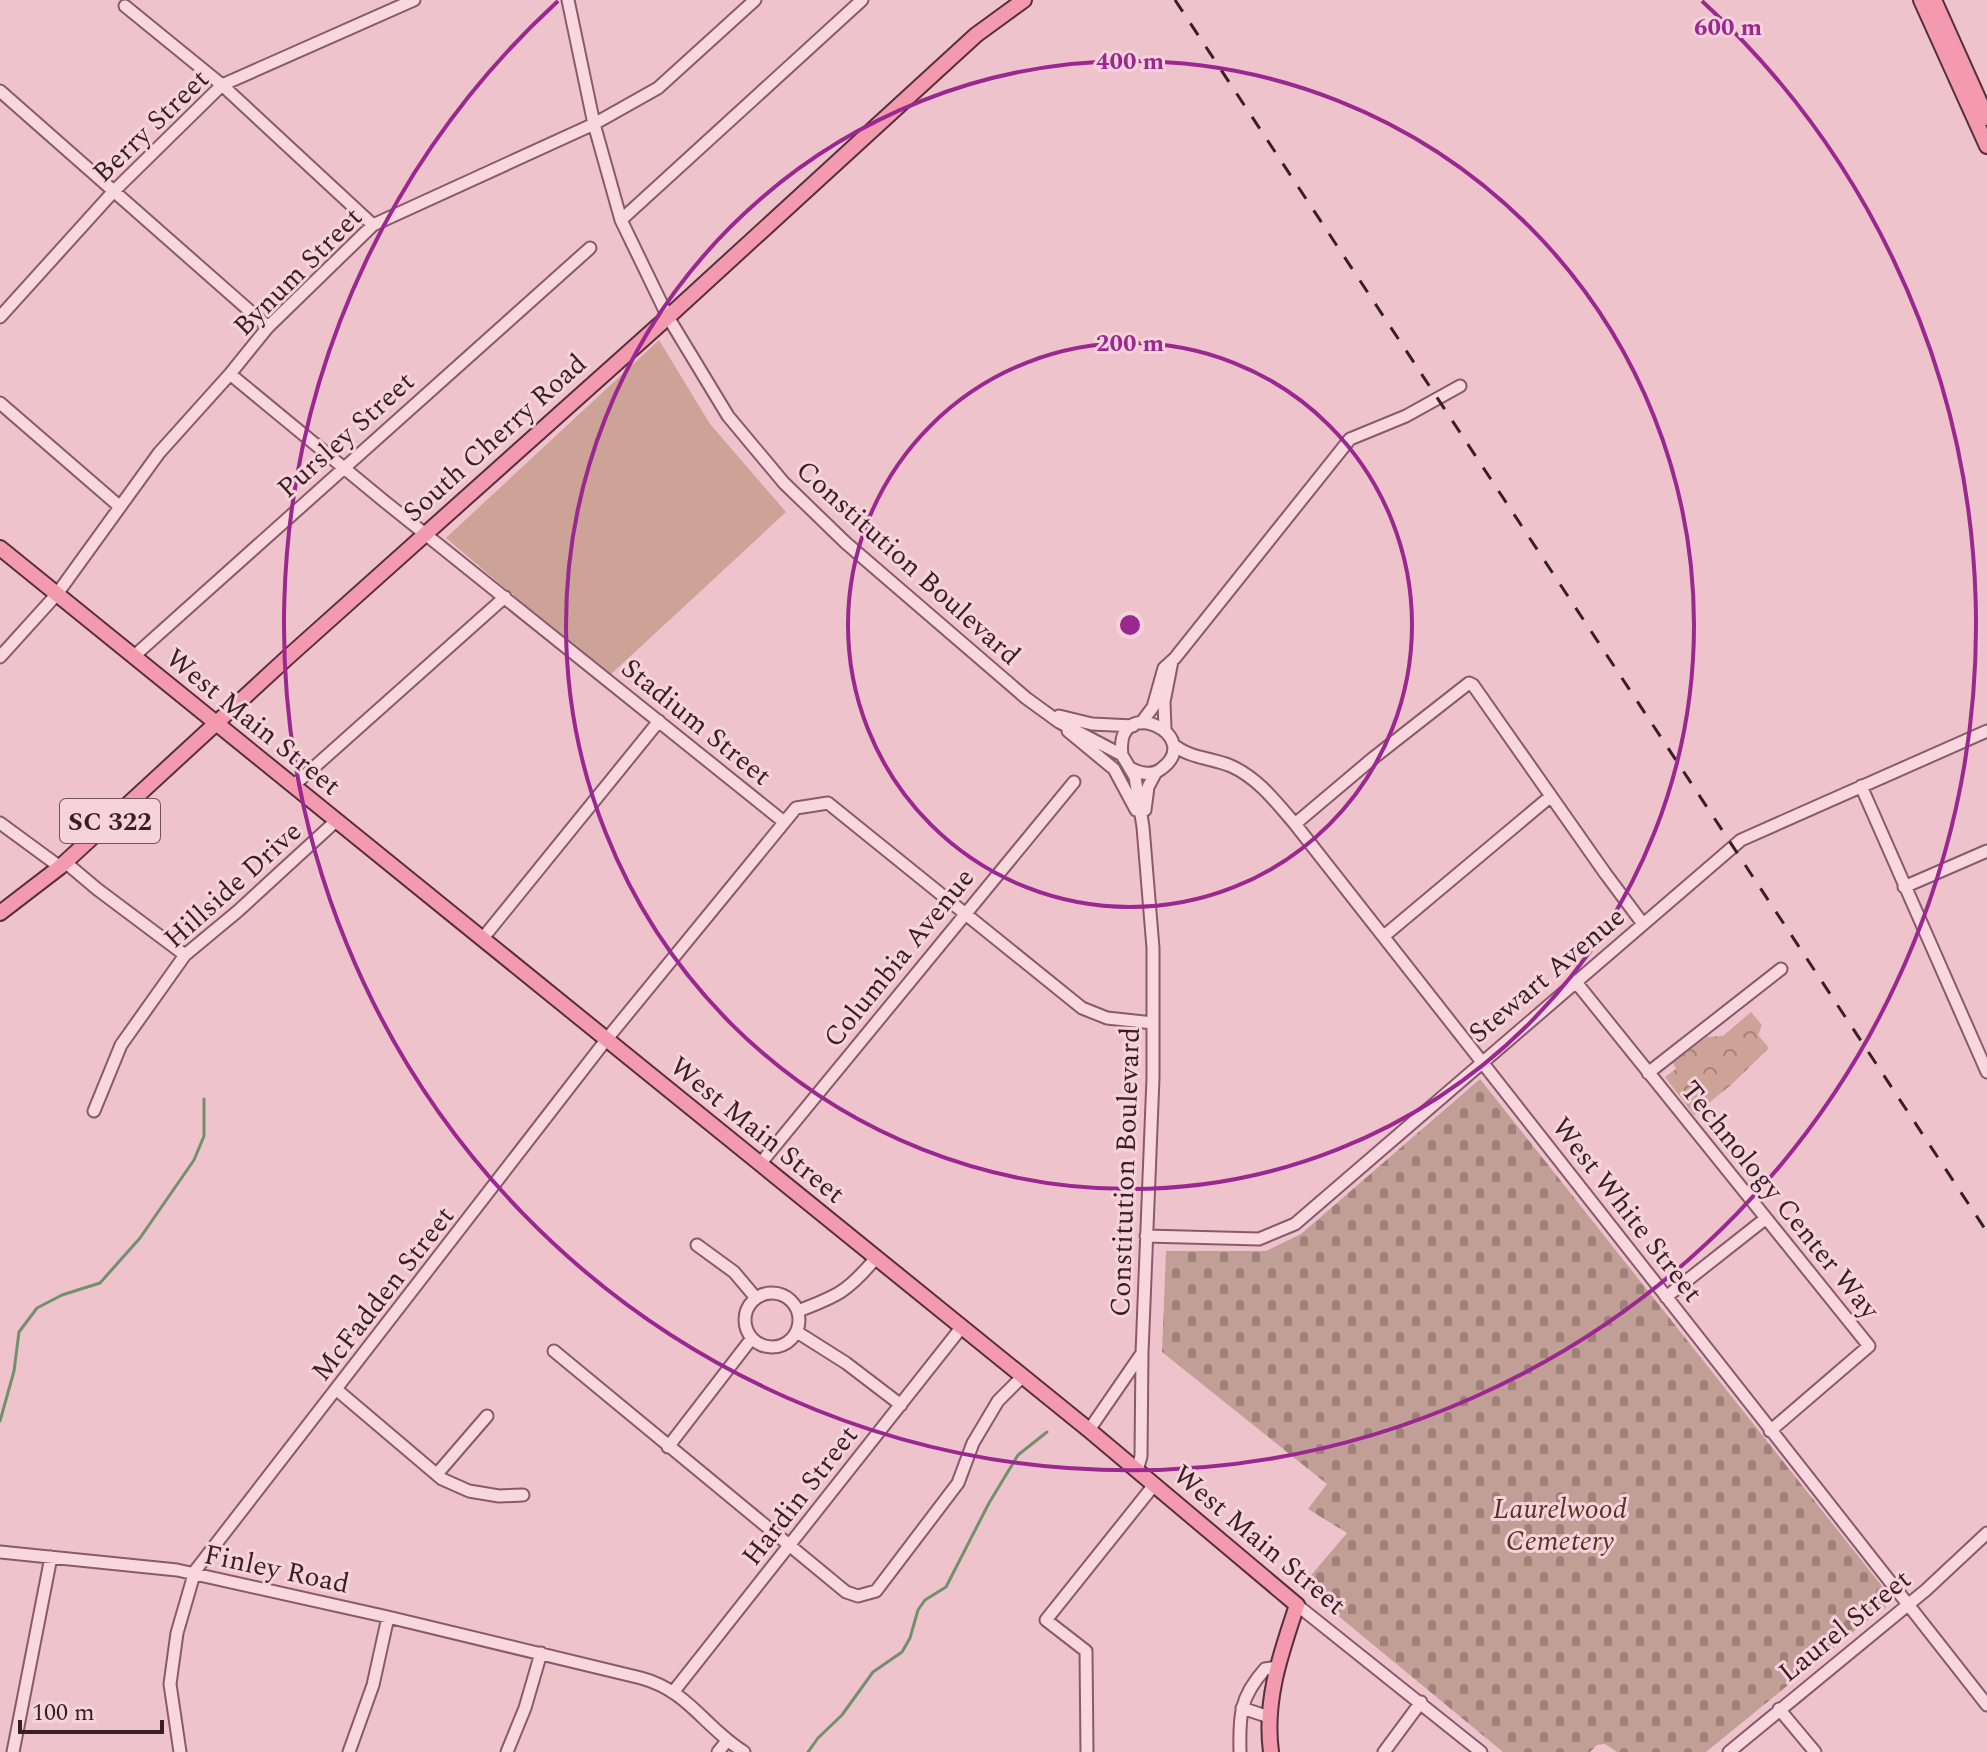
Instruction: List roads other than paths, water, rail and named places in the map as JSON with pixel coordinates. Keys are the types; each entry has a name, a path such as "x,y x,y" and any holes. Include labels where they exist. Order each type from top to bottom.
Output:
{"main road":[{"name":"South Cherry Road","path":"0,913 63,864 976,35 1024,0"},
{"path":"1921,0 1987,146"},
{"path":"1934,0 1987,118"},
{"name":"West Main Street","path":"0,548 1196,1517 1297,1605"},
{"path":"1271,1752 1269,1717 1277,1667 1297,1605"}],"street":[{"name":"Berry Street","path":"0,317 113,192 222,85 414,0"},
{"name":"Constitution Boulevard","path":"568,0 594,124 621,220 668,317 728,416 784,483 939,625 1012,687 1059,722 1122,755 1132,769 1142,824 1153,948 1151,1156 1142,1353 1141,1456 1137,1471"},
{"name":"Bynum Street","path":"0,657 57,594 159,453 268,327 373,225 594,124 658,88 755,0"},
{"path":"621,220 862,0"},
{"path":"125,6 222,85 373,225"},
{"path":"0,91 268,327"},
{"name":"Pursley Street","path":"133,657 590,248"},
{"name":"Stadium Street","path":"230,374 784,822 796,808 828,803 1082,1008 1107,1018 1153,1023"},
{"path":"1122,755 1123,739 1153,707 1164,668 1350,439 1406,416 1460,386"},
{"path":"0,403 119,506"},
{"path":"293,786 505,597"},
{"path":"1172,661 1164,702 1165,729 1173,744"},
{"path":"1295,824 1469,683 1643,924"},
{"name":"Constitution Boulevard","path":"1046,712 1092,724 1158,724 1165,729"},
{"path":"483,938 659,721"},
{"path":"1059,722 1114,769 1126,787 1142,824"},
{"name":"Stewart Avenue","path":"1146,1236 1259,1239 1280,1232 1308,1213 1741,840 1987,731"},
{"name":"Constitution Boulevard","path":"1142,824 1148,787 1172,753 1173,744"},
{"name":"West White Street","path":"1173,744 1185,752 1216,760 1252,778 1295,824 1987,1705"},
{"name":"West White Street","path":"1161,768 1184,759 1216,760"},
{"path":"1132,769 1140,773 1161,768"},
{"name":"Columbia Avenue","path":"760,1164 1074,782"},
{"path":"1861,786 1986,1068"},
{"path":"1384,936 1551,796"},
{"name":"Hillside Drive","path":"94,1111 121,1045 185,955 336,821"},
{"name":"McFadden Street","path":"194,1574 606,1040 784,822"},
{"path":"0,823 63,864 185,955"},
{"path":"1904,887 1987,851"},
{"path":"1648,1073 1781,969"},
{"name":"Technology Center Way","path":"1575,981 1869,1346 1770,1431"},
{"path":"1666,1297 1765,1219"},
{"path":"697,1245 734,1272 756,1298"},
{"path":"798,1311 840,1294 875,1259"},
{"path":"774,1293 784,1295 798,1311 797,1332 781,1346 760,1344 746,1328 747,1308 756,1298 774,1293"},
{"name":"Hardin Street","path":"674,1691 961,1328"},
{"path":"797,1332 846,1363 901,1405"},
{"path":"668,1447 752,1338"},
{"path":"554,1351 846,1592 858,1596 876,1591 958,1483 973,1443 998,1401 1022,1377"},
{"path":"1089,1430 1142,1353"},
{"path":"337,1390 437,1474 469,1491 499,1496 523,1495"},
{"path":"437,1474 487,1416"},
{"path":"1087,1752 1086,1651 1046,1620 1154,1485"},
{"name":"Laurel Street","path":"1729,1752 1907,1605 1987,1533"},
{"name":"Finley Road","path":"0,1552 194,1574 541,1653 652,1681 674,1691"},
{"path":"13,1752 51,1557"},
{"path":"180,1752 170,1684 177,1633 194,1574"},
{"name":"West Main Street","path":"1297,1605 1481,1752"},
{"path":"349,1752 373,1685 388,1617"},
{"path":"507,1752 525,1708 541,1653"},
{"path":"1240,1752 1242,1708 1248,1691 1265,1669 1277,1667"},
{"path":"674,1691 727,1741 744,1752"},
{"path":"1384,1752 1421,1702"},
{"path":"1242,1708 1269,1717"},
{"path":"1779,1709 1815,1752"},
{"path":"718,1752 727,1741"}],"waterway":[{"path":"0,1421 14,1371 19,1332 37,1308 62,1295 100,1283 140,1238 194,1160 204,1136 204,1099"},
{"path":"808,1752 842,1715 873,1672 902,1652 910,1638 918,1610 925,1600 946,1587 989,1503 1018,1455 1047,1432"}],"railway":[{"path":"1175,0 1987,1232"}],"park label":[{"name":"Laurelwood Cemetery","path":"1560,1524"}]}
